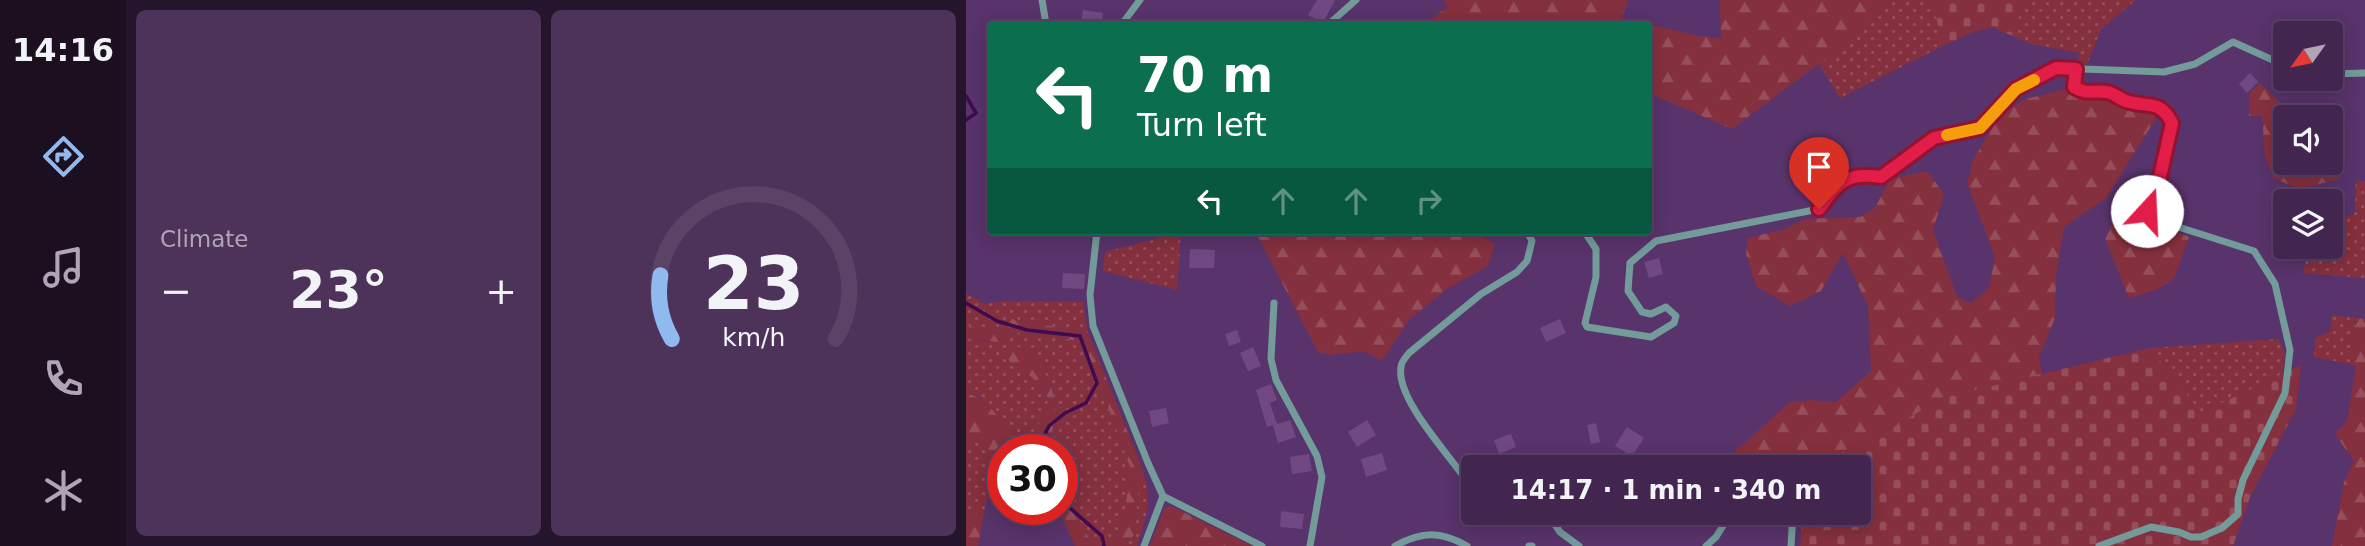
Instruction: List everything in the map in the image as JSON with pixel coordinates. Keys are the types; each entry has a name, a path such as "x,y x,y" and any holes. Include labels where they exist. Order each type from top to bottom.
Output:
{"street":[{"path":"1042,0 1046,21"},
{"path":"1124,21 1140,0"},
{"path":"1332,21 1356,0"},
{"path":"1587,235 1596,249 1597,277 1584,323 1587,327 1651,337 1674,323 1676,316 1666,307 1651,314 1642,312 1628,290 1630,263 1656,241 1819,209 1839,182 1860,174 1881,177 1934,138 1980,128 2016,89 2056,68 2164,72 2195,64 2233,42 2273,60"},
{"path":"2076,69 2074,87 2082,92 2108,92 2125,101 2158,106 2165,110 2172,123 2160,177 2146,206 2150,218 2254,250 2275,284 2290,350 2285,393 2243,481 2238,499 2238,514 2222,528 2202,537 2191,537 2151,527 2099,546"},
{"path":"2343,74 2365,73"},
{"path":"1097,235 1090,295 1093,326 1147,463 1163,496 1262,546"},
{"path":"1461,473 1407,399 1401,383 1401,365 1409,353 1481,294 1517,272 1527,261 1531,241 1529,235"},
{"path":"1274,303 1271,359 1276,380 1317,456 1322,477 1310,546"},
{"path":"1144,546 1163,496"},
{"path":"1555,525 1578,546"},
{"path":"1706,546 1724,525"},
{"path":"1791,546 1792,525"},
{"path":"1395,546 1430,534 1449,535 1467,546"}],"green space":[{"path":"1443,0 1628,0 1622,18 1635,21 1429,21 1448,6"},
{"path":"1720,0 1896,0 1848,42 1732,129 1652,94 1652,25 1699,36 1721,38"},
{"path":"1896,0 1932,0 1943,46 1840,98 1819,64"},
{"path":"1932,0 2022,0 2015,37 1992,27 1943,46"},
{"path":"2022,0 2136,0 2101,29 2087,65 2078,61 2079,53 2031,44 2015,37"},
{"path":"2260,83 2282,105 2273,105 2273,175 2338,175 2340,179 2299,189 2274,178 2265,156 2262,116 2249,116 2250,93"},
{"path":"2071,88 2087,96 2105,94 2155,109 2155,120 2106,198 2064,227 2056,276 2055,318 2039,357 2042,374 1942,398 1874,439 1837,455 1731,455 1790,402 1836,402 1871,371 1868,306 1843,253 1821,291 1790,306 1756,286 1746,253 1748,238 1785,229 1805,219 1860,217 1875,208 1890,179 1927,171 1944,194 1933,230 1957,297 1971,303 1989,288 1995,257 1967,183 1973,160 1999,116 2026,99"},
{"path":"2356,181 2365,181 2365,278 2303,273 2306,259 2343,259 2343,219 2355,213"},
{"path":"2144,202 2147,222 2189,237 2174,279 2158,289 2129,298 2105,239 2113,222"},
{"path":"1170,235 1181,235 1177,290 1103,271 1105,252"},
{"path":"1257,235 1480,235 1495,244 1488,266 1447,289 1410,319 1382,360 1363,351 1332,355 1318,352"},
{"path":"966,293 985,304 1004,301 1083,302 1088,333 1008,318 1000,333 966,325"},
{"path":"2332,315 2356,318 2350,364 2314,357 2315,338 2330,331"},
{"path":"1008,318 1088,333 1141,465 1134,535 1123,546 1112,546 1125,512 1130,467 1096,374 1079,341 1015,332 1005,343 966,338 966,325 999,333"},
{"path":"2356,318 2365,319 2365,546 2332,546 2344,482 2354,461 2335,434 2347,421 2356,366 2350,364"},
{"path":"1015,332 1079,341 1096,374 1131,467 1125,512 1112,546 1092,546 1078,519 1078,434 1052,434 1055,399 1048,378 1012,365 1032,377 1049,399 1035,434 1008,434 981,398 966,393 966,338 989,342"},
{"path":"2279,339 2285,355 2282,374 2201,413 2150,348"},
{"path":"1014,345 1031,353 1048,378 1055,400 1052,434 1035,434 1049,399 1032,377 1012,365 1004,352"},
{"path":"2150,348 2201,413 2301,365 2296,409 2250,497 2233,546 1800,546 1802,525 1871,525 1871,455 1837,455 1874,439 1942,398"},
{"path":"966,393 983,401 1009,434 987,434 987,468 985,469 986,452 981,442 972,440 966,447"},
{"path":"972,440 981,442 986,452 987,496 984,512 966,516 966,447"},
{"path":"1141,465 1148,506 1137,546 1123,546 1134,535"},
{"path":"1170,506 1252,546 1150,546 1164,509"},
{"path":"984,512 978,546 966,546 966,516"},
{"path":"1078,519 1092,546 1075,546 1065,525 1078,525"}],"building":[{"path":"1317,0 1335,0 1324,21 1308,15"},
{"path":"1083,10 1103,13 1102,21 1081,21"},
{"path":"2250,73 2258,82 2247,93 2239,84"},
{"path":"1190,249 1215,250 1214,268 1189,268"},
{"path":"1659,258 1663,274 1649,278 1644,262"},
{"path":"1063,273 1085,274 1084,289 1062,288"},
{"path":"1560,319 1566,333 1546,342 1540,328"},
{"path":"1237,330 1241,342 1229,346 1225,334"},
{"path":"1253,347 1261,366 1248,371 1240,353"},
{"path":"1271,384 1277,400 1270,403 1277,424 1267,427 1256,390"},
{"path":"1166,408 1169,423 1152,427 1149,411"},
{"path":"1290,420 1296,437 1278,443 1273,425"},
{"path":"1367,420 1376,435 1357,447 1348,432"},
{"path":"1596,423 1600,442 1591,444 1587,425"},
{"path":"1627,427 1644,438 1633,455 1615,446"},
{"path":"1511,434 1516,447 1499,454 1494,440"},
{"path":"1382,453 1387,470 1366,477 1361,459"},
{"path":"1309,454 1312,471 1292,474 1290,457"},
{"path":"1281,511 1304,514 1302,529 1280,527"}],"waterway":[{"path":"966,96 976,113 966,120"},
{"path":"966,303 997,321 1027,330 1080,336 1097,383 1086,403 1065,413 1049,426 1045,434"},
{"path":"1078,515 1102,536 1104,546"}],"slow traffic":[{"path":"1947,135 1980,128 2016,89 2034,80"}],"route":[{"path":"1819,209 1839,182 1860,174 1881,177 1934,138 1980,128 2016,89 2056,68 2076,69 2074,87 2082,92 2108,92 2125,101 2158,106 2165,110 2172,123 2160,177 2146,206 2147,211"}]}
